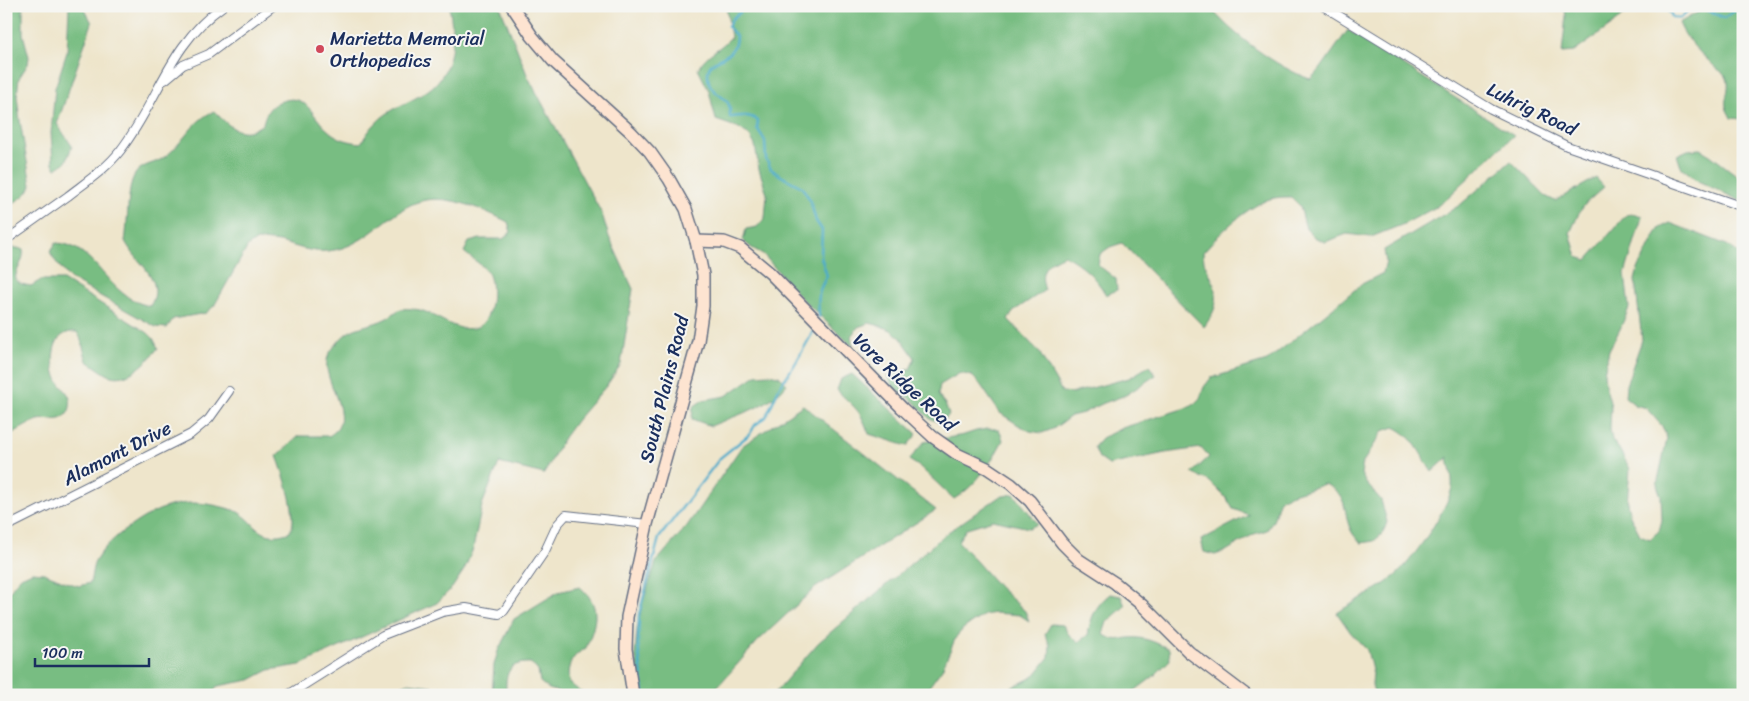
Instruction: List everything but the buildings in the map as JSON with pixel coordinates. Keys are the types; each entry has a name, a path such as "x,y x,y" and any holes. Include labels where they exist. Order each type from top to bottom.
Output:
{"main road":[{"name":"South Plains Road","path":"512,6 532,36 553,61 631,132 650,152 669,179 686,209 696,241 703,275 703,306 698,342 647,524 628,617 626,649 633,695"},
{"name":"Vore Ridge Road","path":"696,241 724,242 740,248 770,273 902,408 933,437 957,454 987,468 1011,484 1030,501 1062,543 1078,558 1115,582 1142,604 1189,652 1246,695"}],"street":[{"path":"6,240 110,163 134,132 174,60 191,34 223,6"},
{"path":"160,85 178,68 209,54 273,6"},
{"name":"Luhrig Road","path":"1323,6 1491,108 1567,146 1743,207"},
{"name":"Alamont Drive","path":"6,527 191,434 209,419 229,391"},
{"path":"288,695 383,635 442,612 466,608 500,614 504,612 545,551 557,525 566,515 647,524"}],"green space":[{"path":"6,6 23,6 23,34 29,57 28,64 19,78 17,96 31,185 24,195 6,207"},
{"path":"69,6 83,6 92,23 57,124 72,146 66,162 56,169 53,163 51,133 55,88 67,52"},
{"path":"449,6 500,6 528,77 602,214 609,237 633,289 621,364 607,385 563,439 544,474 499,463 482,505 473,549 464,570 452,588 437,603 300,665 269,670 250,680 218,686 211,695 6,695 6,597 21,577 32,572 44,573 79,586 90,583 96,560 115,538 153,513 176,505 201,503 215,505 239,513 257,528 270,535 290,532 293,522 292,506 277,456 299,436 329,436 338,428 340,409 327,369 327,359 331,351 350,331 381,321 401,309 427,312 460,328 474,328 480,325 485,321 492,298 491,281 485,269 464,252 469,242 480,239 503,239 511,232 508,222 488,213 455,201 432,199 410,205 363,238 336,250 316,251 280,242 257,240 248,246 214,306 206,313 173,319 167,328 156,327 70,279 50,252 56,243 70,246 82,252 123,293 135,301 150,306 155,288 152,280 125,241 130,189 136,172 168,155 198,122 214,111 236,130 248,131 263,124 271,107 287,100 302,102 308,106 323,125 336,136 348,141 361,143 381,118 427,91 443,74 451,53 452,29"},
{"path":"726,6 1209,6 1229,27 1255,48 1284,67 1310,79 1319,71 1348,30 1514,135 1436,207 1404,224 1371,237 1347,234 1325,242 1314,237 1306,229 1300,206 1291,197 1279,197 1258,204 1224,230 1203,252 1204,263 1213,282 1216,296 1215,308 1204,327 1122,243 1110,247 1100,254 1098,265 1116,279 1117,290 1106,295 1093,277 1064,255 1052,261 1043,272 1042,277 1045,290 1015,310 1008,319 1039,352 1062,392 1073,393 1129,378 1149,366 1156,375 1126,395 1071,416 1053,429 1042,433 1030,431 1000,413 980,384 972,376 960,373 940,385 938,395 945,404 949,415 940,423 929,418 913,401 893,387 888,376 910,369 915,358 901,338 891,330 869,323 858,327 851,336 853,347 799,296 763,254 743,241 746,229 757,227 765,218 767,194 759,169 755,145 749,135 739,128 716,120 709,91 698,69 709,55 731,37"},
{"path":"1564,6 1633,6 1613,24 1574,52 1562,53 1566,16"},
{"path":"1709,6 1743,6 1742,119 1731,118 1726,108 1728,80 1726,76 1694,46 1679,23"},
{"path":"1700,149 1743,180 1743,202 1698,181 1681,167 1677,155 1688,150"},
{"path":"1511,161 1545,196 1555,201 1596,178 1604,187 1586,203 1570,233 1577,257 1587,260 1626,215 1632,214 1642,217 1625,274 1629,308 1609,350 1604,372 1611,406 1610,429 1612,440 1630,469 1627,503 1630,515 1640,535 1650,539 1659,531 1662,520 1661,496 1657,485 1667,438 1662,426 1646,408 1635,405 1625,397 1626,385 1642,340 1635,280 1638,269 1660,228 1670,223 1727,245 1743,256 1743,695 1532,695 1527,691 1515,690 1512,695 1375,695 1372,685 1373,674 1367,650 1351,633 1337,613 1395,576 1419,547 1437,521 1452,487 1448,457 1432,472 1416,446 1407,436 1394,427 1383,431 1363,462 1361,474 1366,483 1381,500 1387,522 1383,533 1374,541 1361,543 1353,534 1339,494 1324,484 1280,499 1273,521 1267,530 1254,534 1226,551 1215,555 1204,552 1201,540 1249,515 1233,509 1227,499 1209,481 1192,473 1209,457 1201,448 1165,453 1109,465 1099,458 1094,447 1102,438 1122,428 1192,406 1200,398 1204,387 1211,378 1267,361 1362,284 1383,273 1386,262 1384,250 1460,205"},
{"path":"12,248 23,250 23,256 16,273 17,281 31,286 41,280 63,280 148,333 158,348 144,364 132,373 118,377 111,376 87,361 77,332 68,332 57,341 53,356 57,379 68,393 70,399 68,412 64,417 54,420 38,420 6,436 6,253"},
{"path":"768,374 779,376 787,384 762,405 711,426 692,419 693,407 703,400 726,396 756,375"},
{"path":"852,374 917,434 907,446 869,434 860,414 837,390 841,379"},
{"path":"803,405 936,510 815,588 758,641 710,695 644,695 639,683 635,653 637,629 642,605 656,562 687,526 742,446"},
{"path":"987,429 999,429 1003,440 994,457 976,481 954,499 920,467 909,460 924,442"},
{"path":"1014,494 1038,524 1029,528 993,520 967,528 958,541 999,587 1025,611 1029,621 1020,615 995,613 984,615 964,628 956,637 942,669 923,695 773,695 818,643 948,532 999,497"},
{"path":"580,587 592,601 595,615 594,623 586,648 573,658 571,662 568,677 569,683 585,695 563,695 549,689 540,682 538,671 531,663 524,663 514,666 508,672 506,689 512,695 492,695 494,665 498,651 514,619 558,592"},
{"path":"1110,594 1121,596 1125,606 1107,622 1103,634 1117,640 1146,639 1169,649 1170,660 1153,677 1129,695 996,695 1033,677 1049,657 1050,645 1045,634 1051,624 1063,625 1069,635 1078,642 1088,635 1094,612"},
{"path":"409,683 432,686 432,695 380,695"}],"waterway":[{"path":"741,6 740,12 728,26 736,36 735,45 727,55 712,64 709,68 708,80 713,90 729,105 730,117 748,116 758,121 757,128 765,141 766,159 771,169 802,187 810,200 816,221 822,230 821,257 827,276 819,296 819,317"},
{"path":"1666,6 1672,17 1680,18 1693,6"},
{"path":"1699,6 1724,18 1742,6"},
{"path":"644,695 638,644 639,614 659,538 720,458 750,434 755,425 766,417 780,386 817,325"}],"place":[{"name":"Marietta Memorial Orthopedics","path":"320,49"}]}
